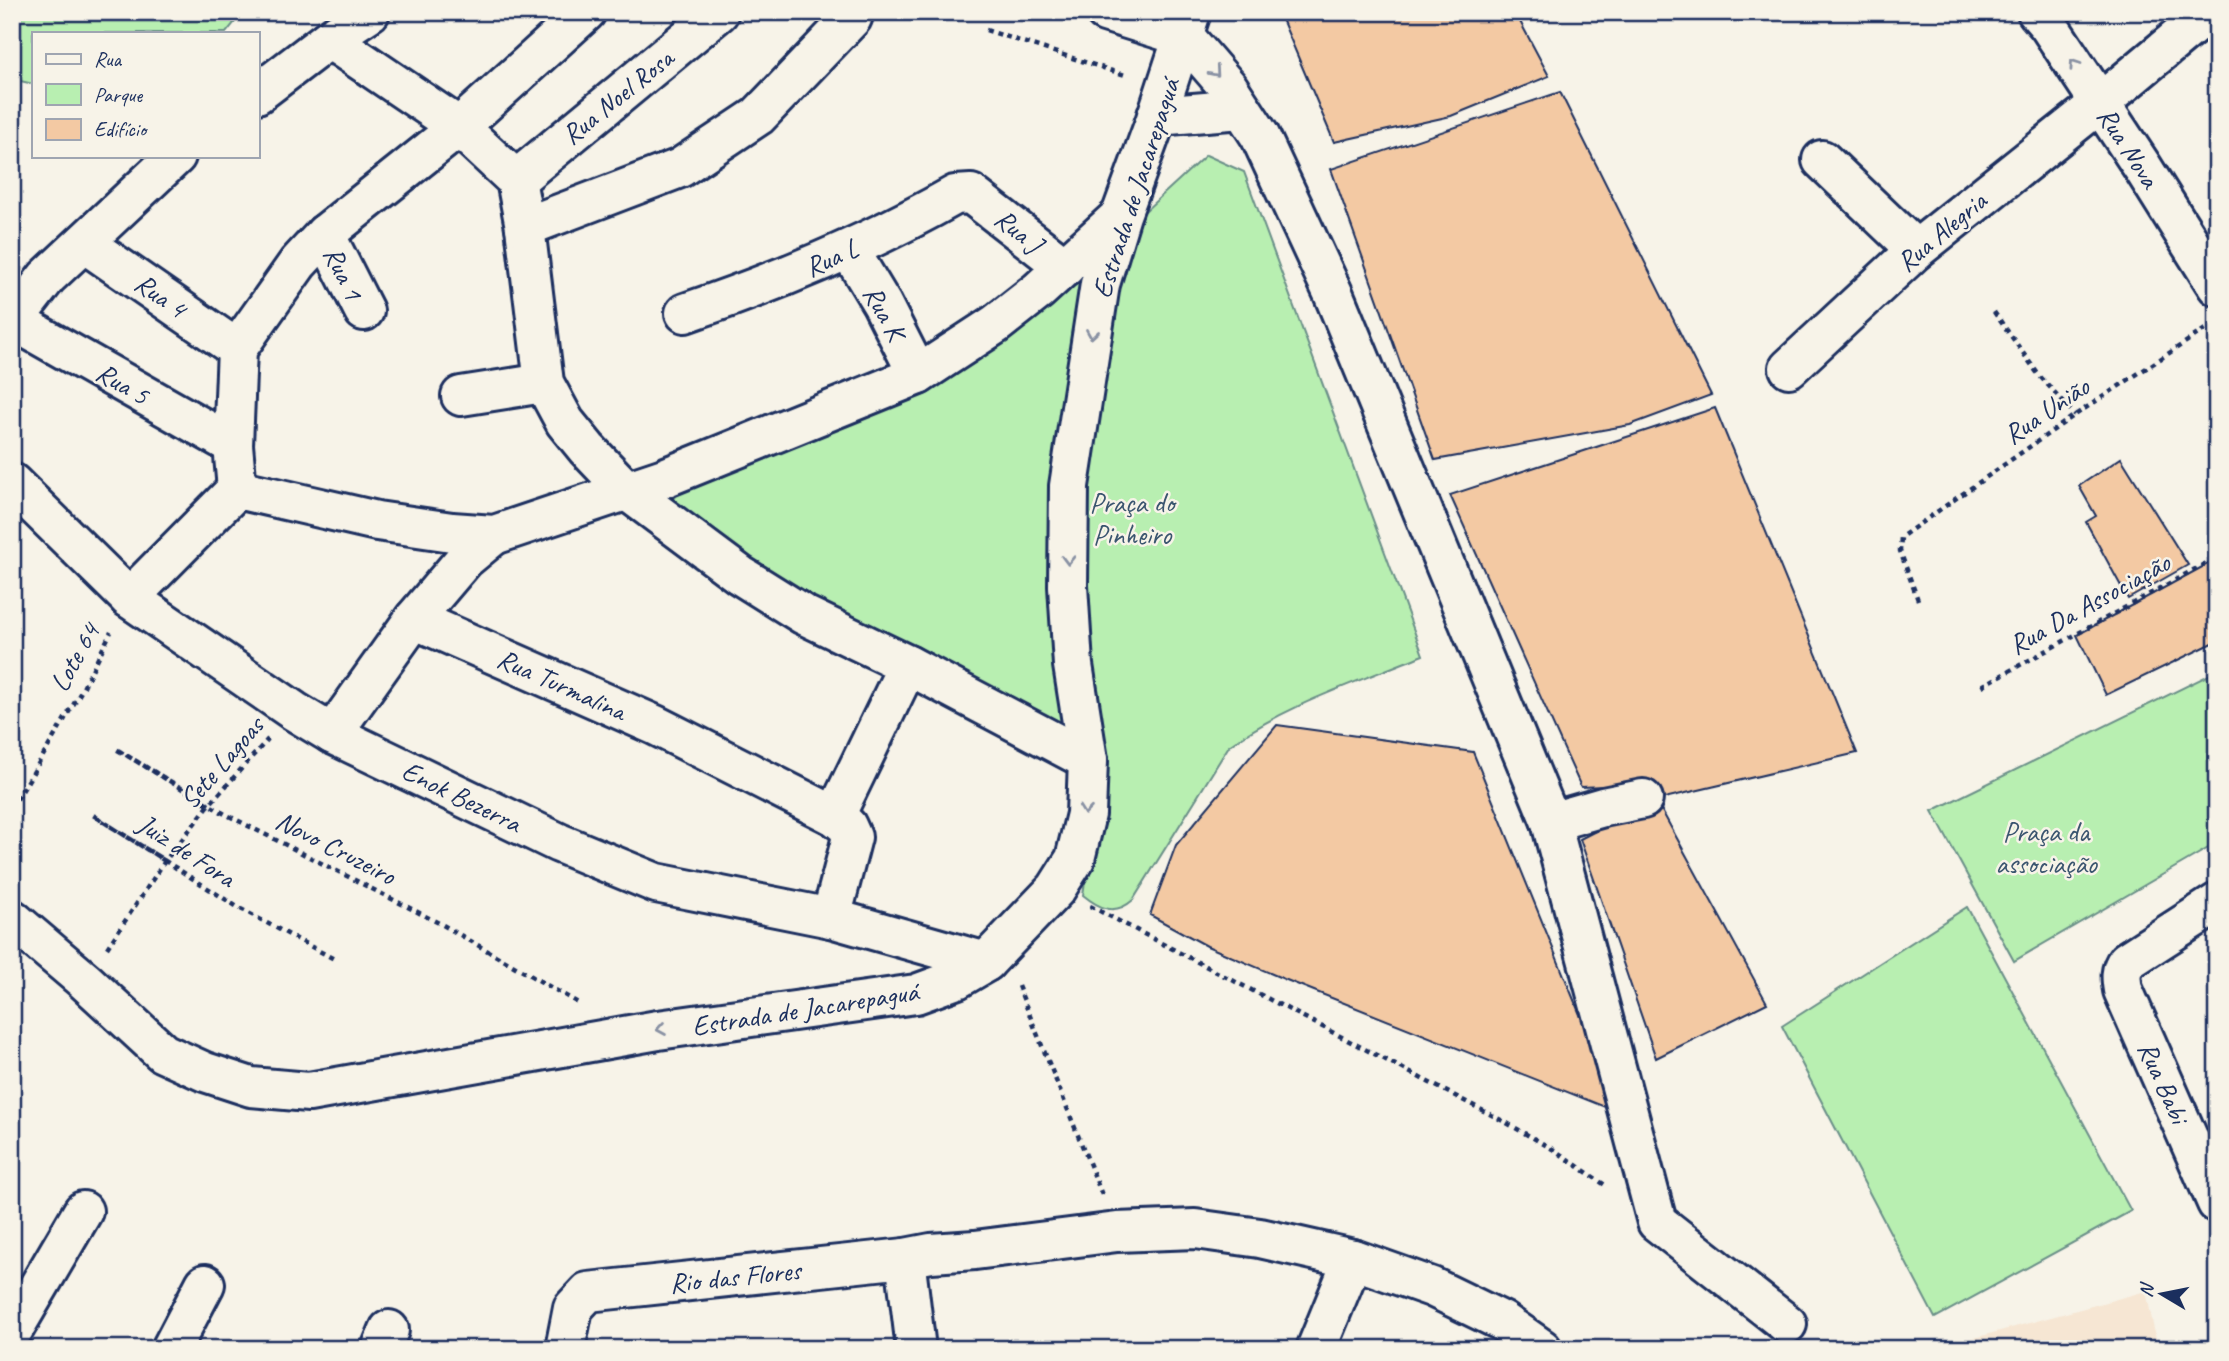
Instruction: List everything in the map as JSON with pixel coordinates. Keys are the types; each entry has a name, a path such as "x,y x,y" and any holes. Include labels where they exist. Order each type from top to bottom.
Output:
{"street":[{"path":"259,92 329,39 370,12"},
{"path":"129,598 237,489 233,444 237,349 298,263 326,234 459,127 586,12"},
{"name":"Rua Noel Rosa","path":"516,180 719,12"},
{"path":"1105,12 1188,25 1259,136 1333,293 1552,822 1657,1222 1787,1324"},
{"name":"Rua Nova","path":"2037,12 2100,103 2206,245 2217,286"},
{"name":"Rua Alegria","path":"1789,368 1916,250 2209,12"},
{"path":"525,227 681,168 758,116 849,14"},
{"name":"Estrada de Jacarepaguá","path":"12,919 163,1053 205,1072 251,1087 309,1092 631,1034 916,994 957,979 994,954 1056,889 1075,859 1086,814 1088,760 1073,666 1068,586 1069,486 1100,284 1121,215 1188,25"},
{"path":"329,39 459,127 516,180 525,227 544,383 565,422 587,450 626,490 740,575 804,615 908,665 1088,760"},
{"path":"1161,102 1242,108"},
{"path":"13,321 47,277 174,158"},
{"path":"1822,160 1916,250"},
{"name":"Rua L","path":"685,313 849,250 955,195 971,194"},
{"name":"Rua J","path":"971,194 1065,267"},
{"path":"332,734 414,619 465,559 494,535 664,478 918,374 996,324 1065,267 1121,215"},
{"name":"Rua 1","path":"326,234 364,312"},
{"name":"Rua 4","path":"84,243 237,349"},
{"name":"Rua K","path":"849,250 882,304 918,374"},
{"name":"Rua 5","path":"13,321 233,444"},
{"path":"461,396 544,383"},
{"name":"Enok Bezerra","path":"12,483 129,598 294,711 332,734 559,843 656,883 994,954"},
{"path":"237,489 376,521 494,535"},
{"name":"Rua Turmalina","path":"414,619 655,725 835,816"},
{"path":"831,918 852,837 847,826 835,816 908,665"},
{"path":"1552,822 1643,799"},
{"name":"Rua Babi","path":"2217,903 2126,961 2122,967 2123,990 2217,1203"},
{"path":"12,1332 83,1211"},
{"name":"Rio das Flores","path":"565,1349 573,1308 588,1292 1117,1232 1195,1228 1260,1238 1353,1259 1432,1287 1502,1321 1542,1349"},
{"path":"905,1258 916,1349"},
{"path":"1316,1349 1353,1259"},
{"path":"172,1349 205,1284"}],"path":[{"path":"986,30 1161,102"},
{"path":"1994,312 2038,374 2075,415"},
{"name":"Rua União","path":"1919,600 1900,551 1901,537 2075,415 2217,322"},
{"name":"Rua Da Associação","path":"1982,686 2217,557"},
{"name":"Lote 64","path":"12,808 82,690 129,598"},
{"name":"Sete Lagoas","path":"85,981 165,860 209,805 294,711"},
{"name":"Novo Cruzeiro","path":"209,805 116,750 225,814 441,924 631,1034"},
{"name":"Juiz de Fora","path":"165,860 93,815 239,908 336,960"},
{"path":"1056,889 1515,1128 1556,1151 1657,1222"},
{"path":"994,954 1117,1232"}],"shaded area":[{"path":"2146,1291 2158,1349 1934,1349"}],"green space":[{"path":"12,12 243,12 227,32 32,32 32,84 12,79"},
{"name":"Praça do Pinheiro","path":"1206,155 1244,172 1423,655 1299,706 1251,731 1229,746 1133,900 1120,908 1108,909 1083,895 1099,786 893,648 658,502 799,442 1072,278"},
{"name":"Praça da associação","path":"2217,671 2217,843 2014,961 1932,811"},
{"path":"1967,907 2131,1211 1935,1318 1782,1026"}],"building":[{"path":"1279,12 1515,12 1549,76 1451,116 1334,142"},
{"path":"1560,92 1711,395 1630,425 1435,460 1331,169"},
{"path":"1715,408 1857,753 1656,800 1605,786 1581,787 1450,495"},
{"path":"2121,458 2188,565 2128,599 2086,522 2096,516 2079,486"},
{"path":"2217,559 2217,641 2106,695 2077,635"},
{"path":"1277,725 1473,752 1620,1113 1284,979 1207,946 1150,915 1176,845"},
{"path":"1656,800 1767,1003 1656,1058 1580,839"}]}
